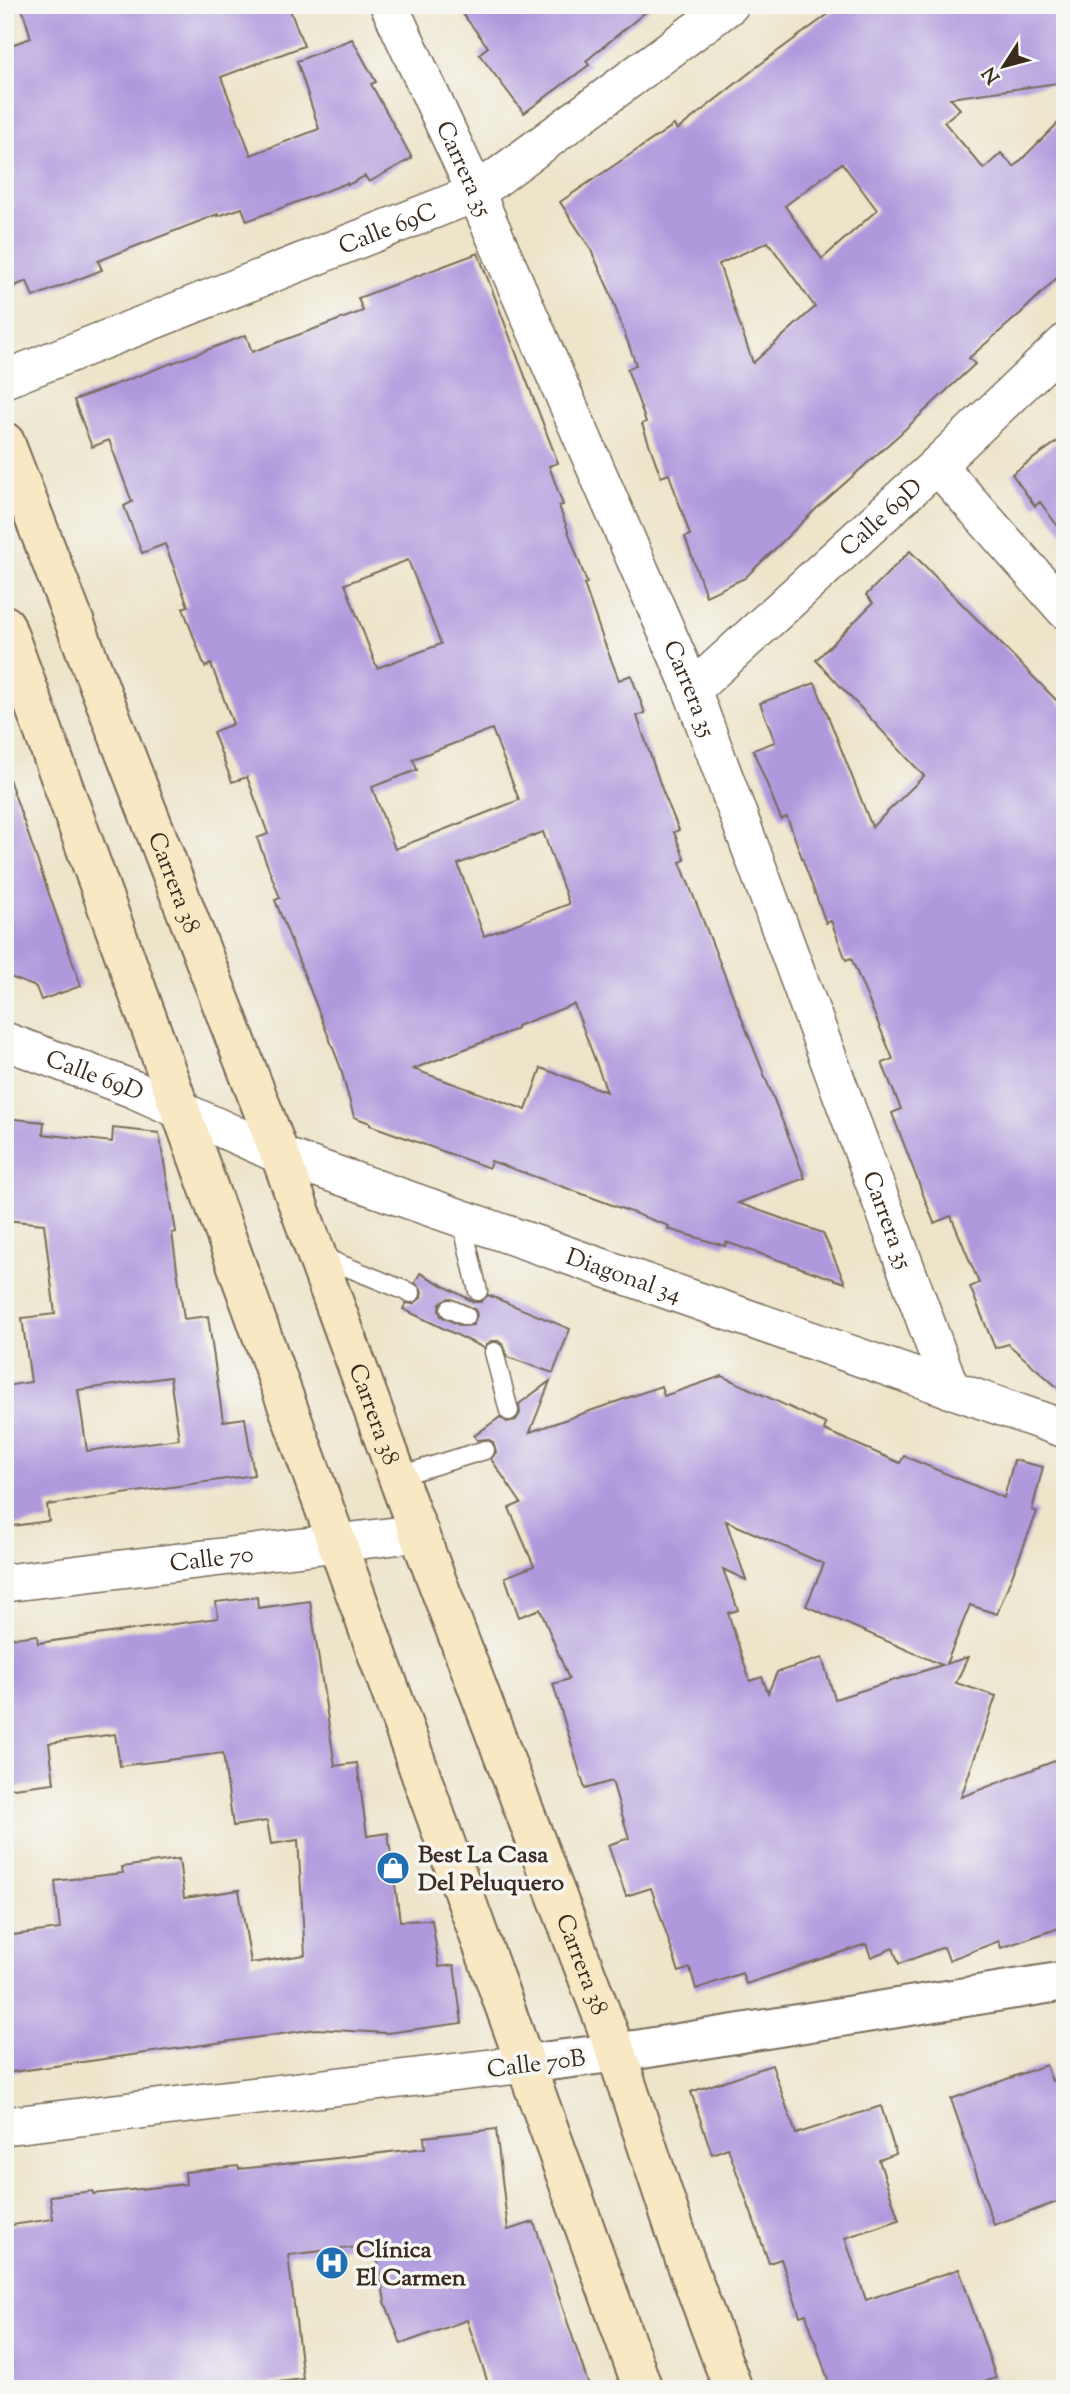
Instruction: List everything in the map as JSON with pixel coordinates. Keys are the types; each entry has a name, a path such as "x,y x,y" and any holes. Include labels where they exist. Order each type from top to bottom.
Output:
{"main road":[{"name":"Carrera 38","path":"5,442 279,1155 616,2052 684,2257 733,2389"},
{"path":"5,625 643,2389"}],"street":[{"name":"Carrera 35","path":"389,5 476,193 692,690 951,1390"},
{"name":"Calle 69C","path":"5,379 476,193 730,5"},
{"name":"Calle 69D","path":"692,690 937,466 1065,343"},
{"path":"937,466 1065,610"},
{"name":"Calle 69D","path":"5,1041 133,1089 183,1113"},
{"name":"Diagonal 34","path":"183,1113 279,1155 1065,1429"},
{"name":"Calle 70","path":"5,1583 419,1533"},
{"name":"Calle 70B","path":"5,2126 616,2052 1065,1981"}],"lane":[{"path":"461,1218 478,1291"},
{"path":"315,1254 411,1293"},
{"path":"494,1352 509,1411"},
{"path":"399,1476 485,1450"}],"building":[{"path":"21,5 288,5 304,46 221,77 251,155 319,129 297,61 352,39 376,82 371,84 412,158 369,182 365,176 348,185 347,183 247,221 242,208 218,214 98,261 102,270 33,297 27,281 5,290 5,47 31,38"},
{"path":"456,5 654,5 586,61 589,65 524,113 479,54 488,47"},
{"path":"841,5 1065,5 1065,82 950,98 960,109 944,122 984,169 1001,153 1014,167 1065,116 1065,270 969,358 975,364 817,508 745,578 706,596 685,537 690,535 669,474 661,477 642,424 646,422 627,369 636,365 609,290 590,248 560,202 674,125 677,130","holes":["842,163 877,210 822,259 785,206","768,242 815,307 753,363 719,264"]},
{"path":"478,253 558,463 549,466 563,505 559,506 587,583 584,584 603,639 619,680 631,675 645,713 637,716 679,830 674,832 685,860 680,862 805,1178 738,1203 823,1233 845,1283 726,1242 725,1246 668,1229 669,1226 491,1161 489,1168 354,1117 340,1066 275,900 280,898 257,838 268,834 247,777 232,782 213,732 233,724 211,664 205,667 183,608 188,606 165,544 142,553 124,506 132,502 109,440 92,447 74,400 246,335 252,352 363,311 358,298","holes":["408,560 441,644 377,668 345,584","492,729 519,800 395,849 372,787 417,770 413,759","543,832 569,904 484,936 458,864","574,1004 607,1092 541,1068 526,1110 413,1069 517,1029 517,1026"]},
{"path":"1065,436 1065,536 1040,502 1035,506 1012,474"},
{"path":"910,551 1065,709 1065,1394 1008,1344 995,1348 970,1287 979,1283 951,1216 934,1223 892,1113 901,1109 882,1063 893,1059 851,958 846,960 831,921 826,923 787,817 781,819 753,750 775,742 760,703 815,683 872,827 924,776 816,660 873,603 866,595"},
{"path":"5,779 9,779 81,986 41,1000 36,987 5,975"},
{"path":"5,1118 44,1122 43,1134 112,1142 113,1128 159,1133 176,1232 172,1233 184,1319 208,1316 223,1421 245,1418 254,1475 47,1505 49,1521 5,1527 5,1386 31,1382 22,1318 55,1314 44,1224 5,1220","holes":["170,1377 179,1439 87,1451 78,1390"]},
{"path":"420,1273 474,1302 481,1302 488,1295 570,1329 553,1373 507,1357 503,1345 498,1341 491,1341 484,1348 403,1309 406,1303 413,1304 421,1298 422,1291 415,1283","holes":["449,1298 475,1309 477,1315 473,1325 461,1326 441,1316 439,1310 440,1304"]},
{"path":"722,1376 826,1424 824,1430 900,1463 904,1456 1004,1498 1014,1460 1043,1467 1032,1510 1037,1512 997,1614 970,1605 946,1664 968,1657 956,1683 996,1696 961,1797 1065,1757 1065,1926 1001,1948 999,1941 949,1960 944,1947 899,1964 893,1948 871,1957 866,1944 746,1984 742,1973 696,1989 690,1968 679,1972 651,1888 626,1896 608,1845 629,1838 612,1781 585,1789 553,1684 569,1679 540,1609 519,1617 505,1577 534,1566 509,1508 521,1503 491,1459 496,1452 493,1442 487,1439 477,1440 474,1436 500,1417 507,1422 516,1420 520,1413 519,1404 550,1381 530,1432 661,1386 664,1396","holes":["726,1521 824,1564 806,1606 942,1665 835,1699 822,1658 777,1672 768,1693 762,1677 750,1681 728,1613 738,1610 723,1569 746,1580"]},
{"path":"257,1597 258,1608 310,1601 335,1766 357,1763 367,1836 388,1833 400,1921 432,1920 439,1967 454,1965 462,2023 387,2033 316,2029 5,2073 5,1936 60,1929 55,1881 123,1873 122,1867 179,1859 184,1898 239,1890 251,1963 305,1955 298,1840 271,1844 267,1821 233,1826 223,1753 120,1766 115,1734 49,1743 54,1783 5,1789 5,1639 37,1635 38,1643 218,1618 216,1602"},
{"path":"772,2065 796,2134 881,2106 896,2154 879,2160 899,2220 845,2238 866,2300 959,2269 996,2378 964,2389 831,2389 806,2314 800,2316 781,2259 769,2263 728,2148 712,2154 691,2092"},
{"path":"1046,2065 1052,2081 1065,2076 1065,2199 994,2225 951,2099"},
{"name":"Clínica El Carmen","path":"496,2129 508,2230 534,2222 590,2389 490,2389 467,2320 401,2344 385,2302 375,2245 288,2255 303,2379 247,2386 248,2389 5,2389 5,2226 53,2219 50,2196 186,2184 185,2172 238,2166 239,2169 425,2148 424,2137"}],"place":[{"name":"Best La Casa Del Peluquero","path":"393,1868"},
{"name":"Clínica El Carmen","path":"332,2263"}]}
